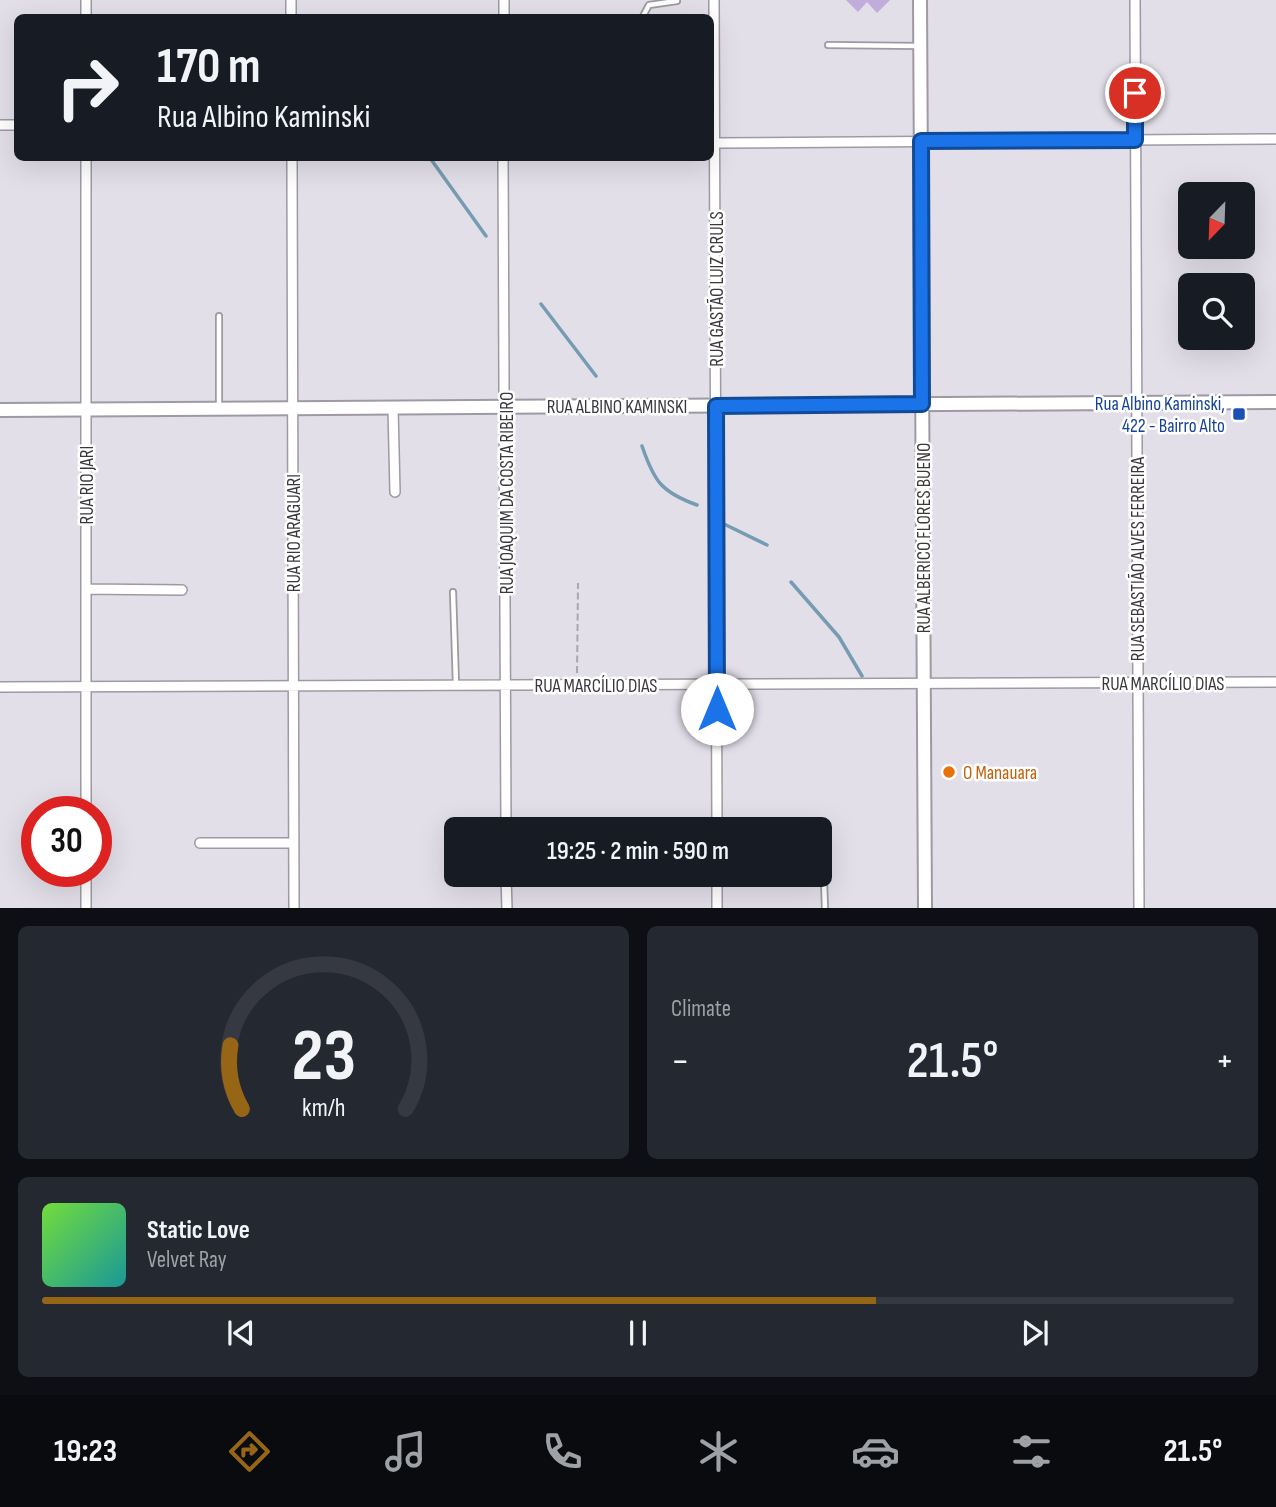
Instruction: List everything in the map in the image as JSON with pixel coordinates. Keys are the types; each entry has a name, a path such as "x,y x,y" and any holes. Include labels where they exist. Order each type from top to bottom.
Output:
{"street":[{"name":"RUA ALBERICO FLORES BUENO","path":"920,0 925,908"},
{"name":"RUA SEBASTIÃO ALVES FERREIRA","path":"1135,0 1139,908"},
{"path":"714,141 1276,139"},
{"name":"RUA RIO JARI","path":"86,161 86,796"},
{"name":"RUA RIO ARAGUARI","path":"292,161 294,908"},
{"name":"RUA JOAQUIM DA COSTA RIBEIRO","path":"503,161 506,817"},
{"name":"RUA GASTÃO LUIZ CRULS","path":"713,161 717,817"},
{"name":"RUA ALBINO KAMINSKI","path":"0,410 1276,402"},
{"path":"393,408 395,492"},
{"path":"86,589 182,590"},
{"name":"RUA MARCÍLIO DIAS","path":"0,687 1276,682"},
{"path":"200,843 294,843"},
{"path":"86,887 86,908"},
{"path":"506,887 506,908"},
{"path":"717,887 717,908"}],"lane":[{"path":"644,14 649,5 677,1"},
{"path":"828,45 921,46"},
{"path":"219,316 219,409"},
{"path":"453,592 456,685"},
{"path":"824,887 825,908"}],"path":[{"path":"577,685 578,583"}],"building":[{"path":"846,0 890,0 877,13 867,2 858,12"}],"waterway":[{"path":"432,161 486,236"},
{"path":"541,304 596,376"},
{"path":"642,446 660,484 675,495 697,505"},
{"path":"724,524 767,545"},
{"path":"791,582 839,637 862,676"}],"place":[{"name":"Rua Albino Kaminski, 422 - Bairro Alto","path":"1239,414"},
{"name":"O Manauara","path":"949,772"}],"route":[{"path":"717,709 716,406 922,404 921,141 1135,140 1135,93"}]}
